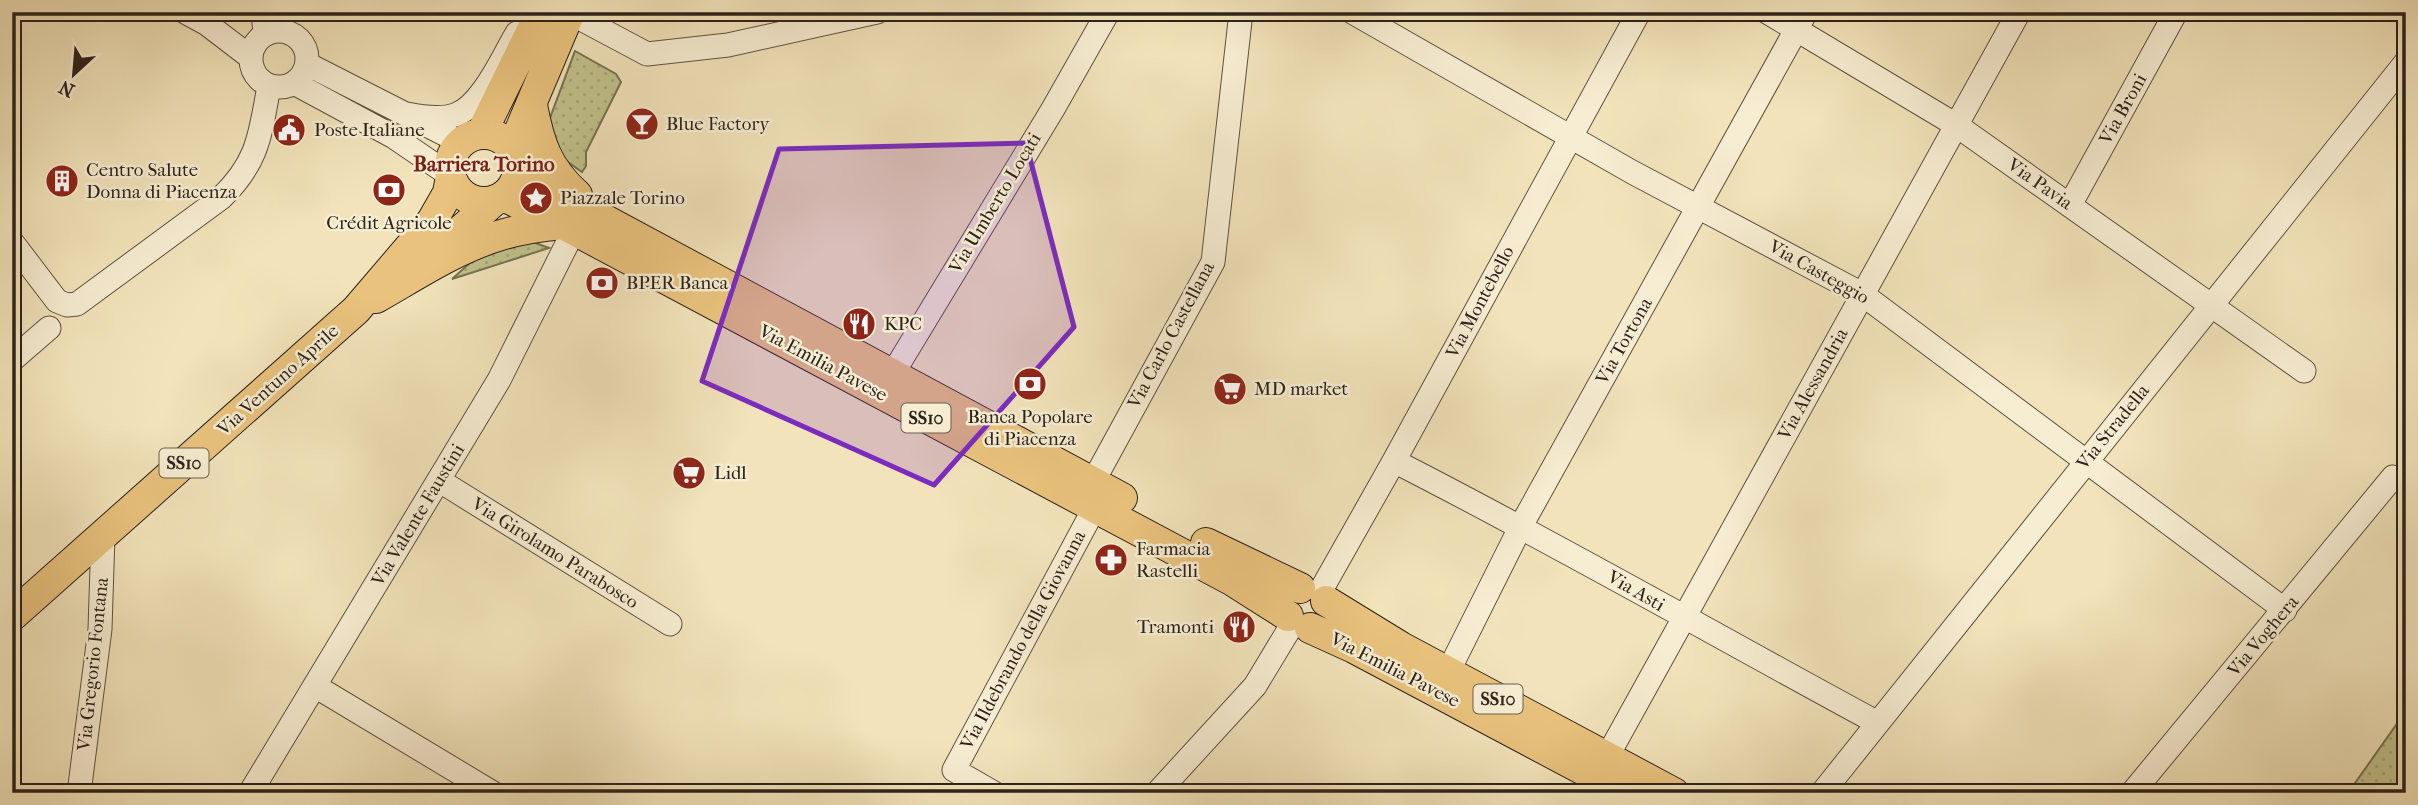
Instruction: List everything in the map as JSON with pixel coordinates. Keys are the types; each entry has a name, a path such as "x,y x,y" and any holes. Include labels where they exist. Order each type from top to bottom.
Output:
{"main road":[{"path":"472,138 541,12"},
{"path":"507,179 532,106 570,13"},
{"path":"532,106 540,145 578,223"},
{"name":"SS10","path":"472,138 499,138 507,179 477,201 468,198 460,192 452,176 452,158 472,138"},
{"name":"Via Ventuno Aprile","path":"12,616 356,310 432,221 448,193 452,176"},
{"name":"SS10","path":"399,285 507,179"},
{"name":"Via Emilia Pavese","path":"507,179 578,223 1094,494 1315,594 1366,627 1674,793"},
{"name":"SS10","path":"356,310 442,261 496,236 533,227 578,223"},
{"name":"Via Emilia Pavese","path":"1094,494 1297,622 1354,648 1628,793"},
{"name":"Via Emilia Pavese","path":"1297,622 1322,620 1327,611 1315,594"}],"street":[{"path":"185,12 259,36 283,30 299,38"},
{"path":"259,36 255,75 269,86 278,88 301,74 307,55 291,12"},
{"path":"407,114 430,118 456,115 465,109 481,93 529,12"},
{"path":"570,13 647,54 728,45 877,12"},
{"name":"Via Umberto Locati","path":"887,383 1053,109 1108,12"},
{"name":"Via Carlo Castellana","path":"1094,494 1213,262 1241,12"},
{"name":"Via Casteggio","path":"1352,12 1699,208 1862,294 2286,610"},
{"name":"Via Montebello","path":"1315,594 1394,461 1639,12"},
{"name":"Via Pavia","path":"1767,12 1801,21 1956,125 2304,371"},
{"name":"Via Alessandria","path":"1607,757 2020,12"},
{"name":"Via Broni","path":"2070,205 2176,12"},
{"name":"Via Tortona","path":"1448,672 1521,526 1801,21"},
{"name":"Via Stradella","path":"1822,793 1876,722 2406,62"},
{"path":"301,74 472,138"},
{"path":"301,74 452,176"},
{"path":"12,242 57,301 68,305 77,304 221,198 238,182 253,158 261,133 269,86"},
{"name":"Via Valente Faustini","path":"250,793 499,380 578,223"},
{"path":"12,360 49,328"},
{"name":"Via Asti","path":"1394,461 1521,526 1876,722"},
{"name":"Via Voghera","path":"2132,793 2286,610 2393,477"},
{"name":"Via Girolamo Parabosco","path":"440,481 670,624"},
{"name":"Via Ildebrando della Giovanna","path":"993,793 954,770 1094,494"},
{"name":"Via Gregorio Fontana","path":"79,793 100,629 103,535"},
{"path":"1157,793 1255,686 1297,622"},
{"path":"315,686 493,793"}],"highlighted area":[{"path":"1026,143 1074,327 934,485 702,381 779,149"}],"green space":[{"path":"575,51 616,74 621,82 586,152 586,166 582,172 565,160 547,126"},
{"path":"530,241 549,248 452,279 490,245"},
{"path":"2406,711 2406,793 2348,793"}],"place":[{"name":"Blue Factory","path":"642,124"},
{"name":"Poste Italiane","path":"289,130"},
{"name":"Centro Salute Donna di Piacenza","path":"62,181"},
{"name":"Crédit Agricole","path":"389,190"},
{"name":"Piazzale Torino","path":"536,198"},
{"name":"BPER Banca","path":"602,283"},
{"name":"KPC","path":"859,324"},
{"name":"Banca Popolare di Piacenza","path":"1030,384"},
{"name":"MD market","path":"1230,389"},
{"name":"Lidl","path":"689,473"},
{"name":"Farmacia Rastelli","path":"1111,560"},
{"name":"Tramonti","path":"1239,627"}],"district":[{"name":"Barriera Torino","path":"484,164"}]}
